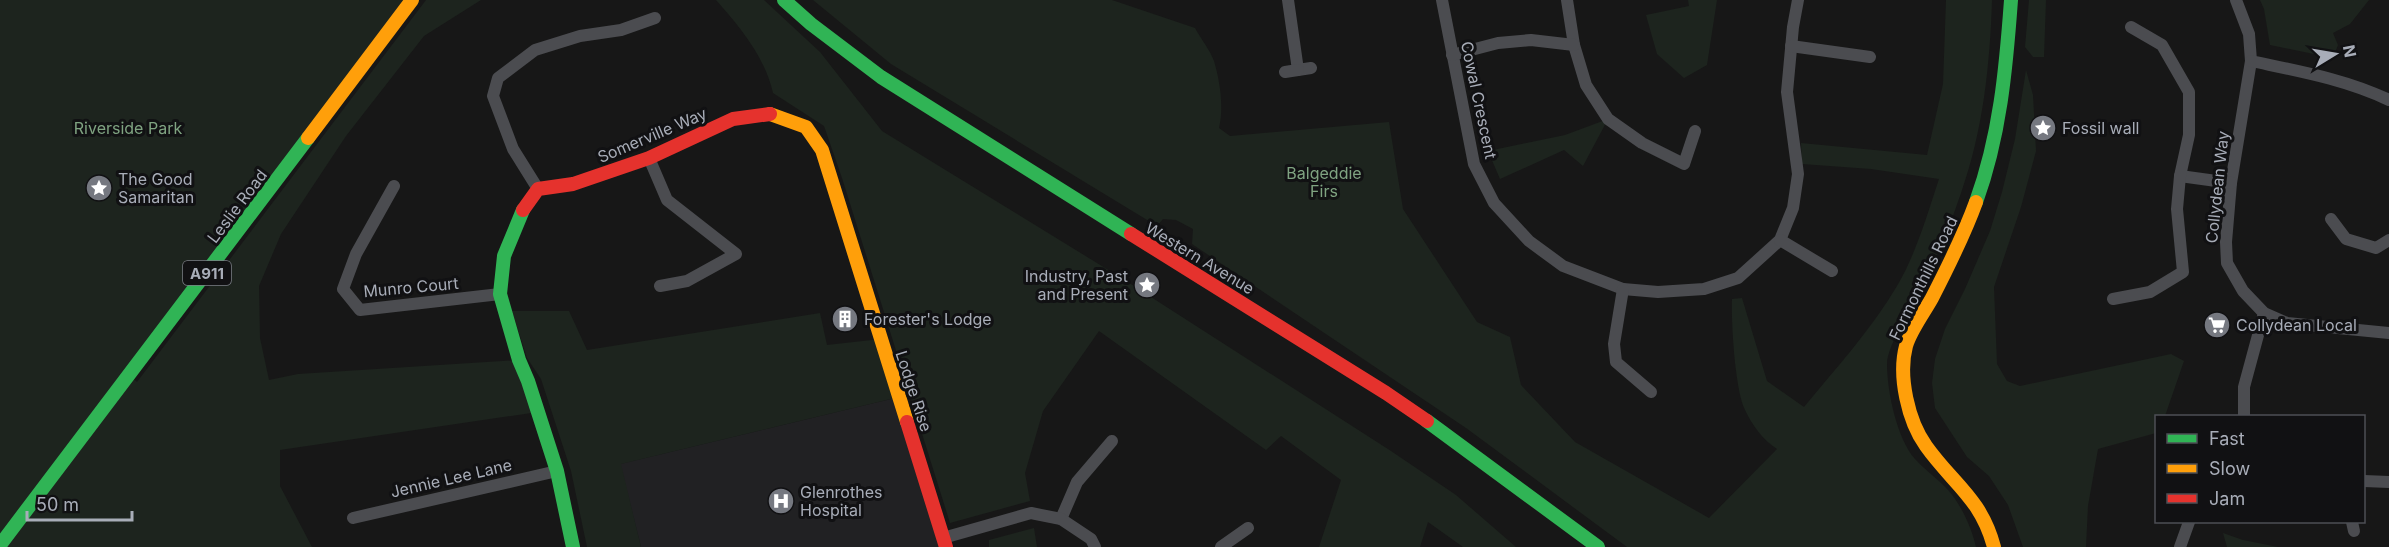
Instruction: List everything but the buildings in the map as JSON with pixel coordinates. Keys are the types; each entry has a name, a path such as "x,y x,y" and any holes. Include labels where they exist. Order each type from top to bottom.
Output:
{"street":[{"name":"Leslie Road","path":"0,545 412,0"},
{"name":"Western Avenue","path":"784,0 811,24 881,77 1386,393 1466,448 1598,547"},
{"path":"1288,0 1298,70"},
{"name":"Cowal Crescent","path":"1442,0 1474,164 1494,203 1529,241 1563,266 1623,289 1658,292 1704,289 1738,278 1780,240 1792,208 1798,174 1786,92 1798,0"},
{"path":"1567,0 1574,45 1586,85 1608,119 1642,143 1684,164 1695,130"},
{"name":"Formonthills Road","path":"1994,547 1988,525 1978,505 1965,487 1928,448 1918,433 1908,411 1904,365 1906,345 1968,226 1985,177 1997,132 2006,73 2011,0"},
{"name":"Collydean Way","path":"2236,0 2249,34 2251,61 2231,183 2226,243 2227,263 2243,291 2264,313 2287,323 2389,333"},
{"path":"573,547 557,471 519,360 500,294 504,256 520,214 538,189 513,148 493,96 498,78 535,50 580,36 621,30 655,18"},
{"path":"2113,298 2150,292 2183,272 2177,210 2180,176 2189,135 2189,92 2162,45 2132,27"},
{"path":"1452,55 1498,43 1531,40 1574,45"},
{"path":"1791,46 1870,57"},
{"path":"2251,61 2321,76 2368,90 2389,100"},
{"path":"1285,72 1311,68"},
{"name":"Somerville Way","path":"538,189 573,184 649,158 733,118 771,114 806,127 817,142"},
{"name":"Lodge Rise","path":"817,142 822,150 945,543"},
{"path":"649,158 668,200 736,254 687,281 660,286"},
{"path":"2180,176 2231,183"},
{"name":"Munro Court","path":"394,186 356,254 343,289 360,310 500,294"},
{"path":"2331,219 2346,239 2376,248 2389,240"},
{"path":"1780,240 1832,271"},
{"path":"1623,289 1614,344 1616,362 1651,392"},
{"path":"2244,415 2244,387 2264,313"},
{"path":"1061,519 1077,482 1112,441"},
{"name":"Jennie Lee Lane","path":"353,518 557,471"},
{"path":"2365,481 2389,482"},
{"path":"945,543 1031,513 1061,519 1091,539 1095,547"},
{"path":"2180,547 2189,523"},
{"path":"1221,547 1248,528"}],"shaded area":[{"name":"Glenrothes Hospital","path":"899,397 946,547 641,547 620,464"}],"green space":[{"name":"Riverside Park","path":"0,0 406,0 126,372 137,382 426,0 481,0 424,36 346,136 281,234 259,286 260,338 269,380 298,374 519,360 538,412 280,450 280,486 312,547 0,547"},
{"path":"716,0 764,0 820,52 882,131 1123,279 1391,451 1456,495 1516,547 1463,547 1428,522 1420,547 1319,547 1341,480 1281,436 1266,450 1099,331 1043,411 1025,473 1030,501 950,523 824,126 773,93 758,55"},
{"name":"Balgeddie Firs","path":"813,0 1112,0 1195,28 1210,53 1216,69 1221,103 1219,128 1230,136 1389,122 1403,209 1477,322 1510,337 1521,385 1575,442 1709,518 1777,449 1755,427 1742,400 1734,356 1732,299 1742,298 1767,381 1804,407 1865,333 1897,286 1915,248 1939,179 1871,169 1802,164 1801,143 1927,155 1943,84 1946,0 1992,0 1984,98 1969,170 1940,249 1897,334 1887,364 1891,401 1903,440 1915,459 1944,486 1962,509 1976,547 1627,547 1466,428 1192,244 1193,229 1176,220 1163,219 1157,226 891,64"},
{"path":"1688,0 1717,0 1707,65 1684,78 1657,54 1646,15 1689,6"},
{"path":"2029,0 2046,0 2044,57 2033,57 2025,47"},
{"path":"2260,0 2369,0 2350,24 2333,33 2338,45 2333,58 2270,45 2264,9"},
{"path":"2026,70 2033,95 2036,151 2021,207 1994,287 1997,364 2007,381 2020,386 2171,354 2184,361 2165,415 2155,415 2155,433 2098,449 2088,506 2086,547 2023,547 2008,505 1989,476 1967,457 1935,408 1932,383 1935,359 1945,329 1990,231 2015,139"},
{"path":"1608,119 1583,166 1564,150 1500,179 1488,151 1565,135"},
{"path":"512,311 569,311 587,350 820,313 827,345 881,339 899,397 621,464 641,547 587,547 571,471 541,379 527,358"},
{"path":"1034,528 1037,547 989,547 989,540"},
{"path":"2223,533 2243,540 2278,547 2227,547"}],"traffic: fast":[{"path":"784,0 811,24 881,77 1131,234"},
{"path":"1976,202 1991,152 2001,102 2011,0"},
{"path":"0,545 308,138"},
{"path":"523,210 504,256 500,294 519,360 557,471 573,547"},
{"path":"1427,421 1598,547"}],"traffic: slow":[{"path":"308,138 412,0"},
{"path":"770,114 806,127 822,150 907,422"},
{"path":"1976,202 1950,263 1908,340 1903,371 1906,398 1920,436 1974,504 1982,516 1994,547"}],"traffic: jam":[{"path":"523,210 538,189 573,184 649,158 733,119 770,114"},
{"path":"1131,234 1427,421"},
{"path":"907,422 946,547"}],"place":[{"name":"Fossil wall","path":"2043,128"},
{"name":"The Good Samaritan","path":"99,188"},
{"name":"Industry, Past and Present","path":"1147,285"},
{"name":"Forester's Lodge","path":"845,319"},
{"name":"Collydean Local","path":"2217,325"},
{"name":"Glenrothes Hospital","path":"781,501"}]}
